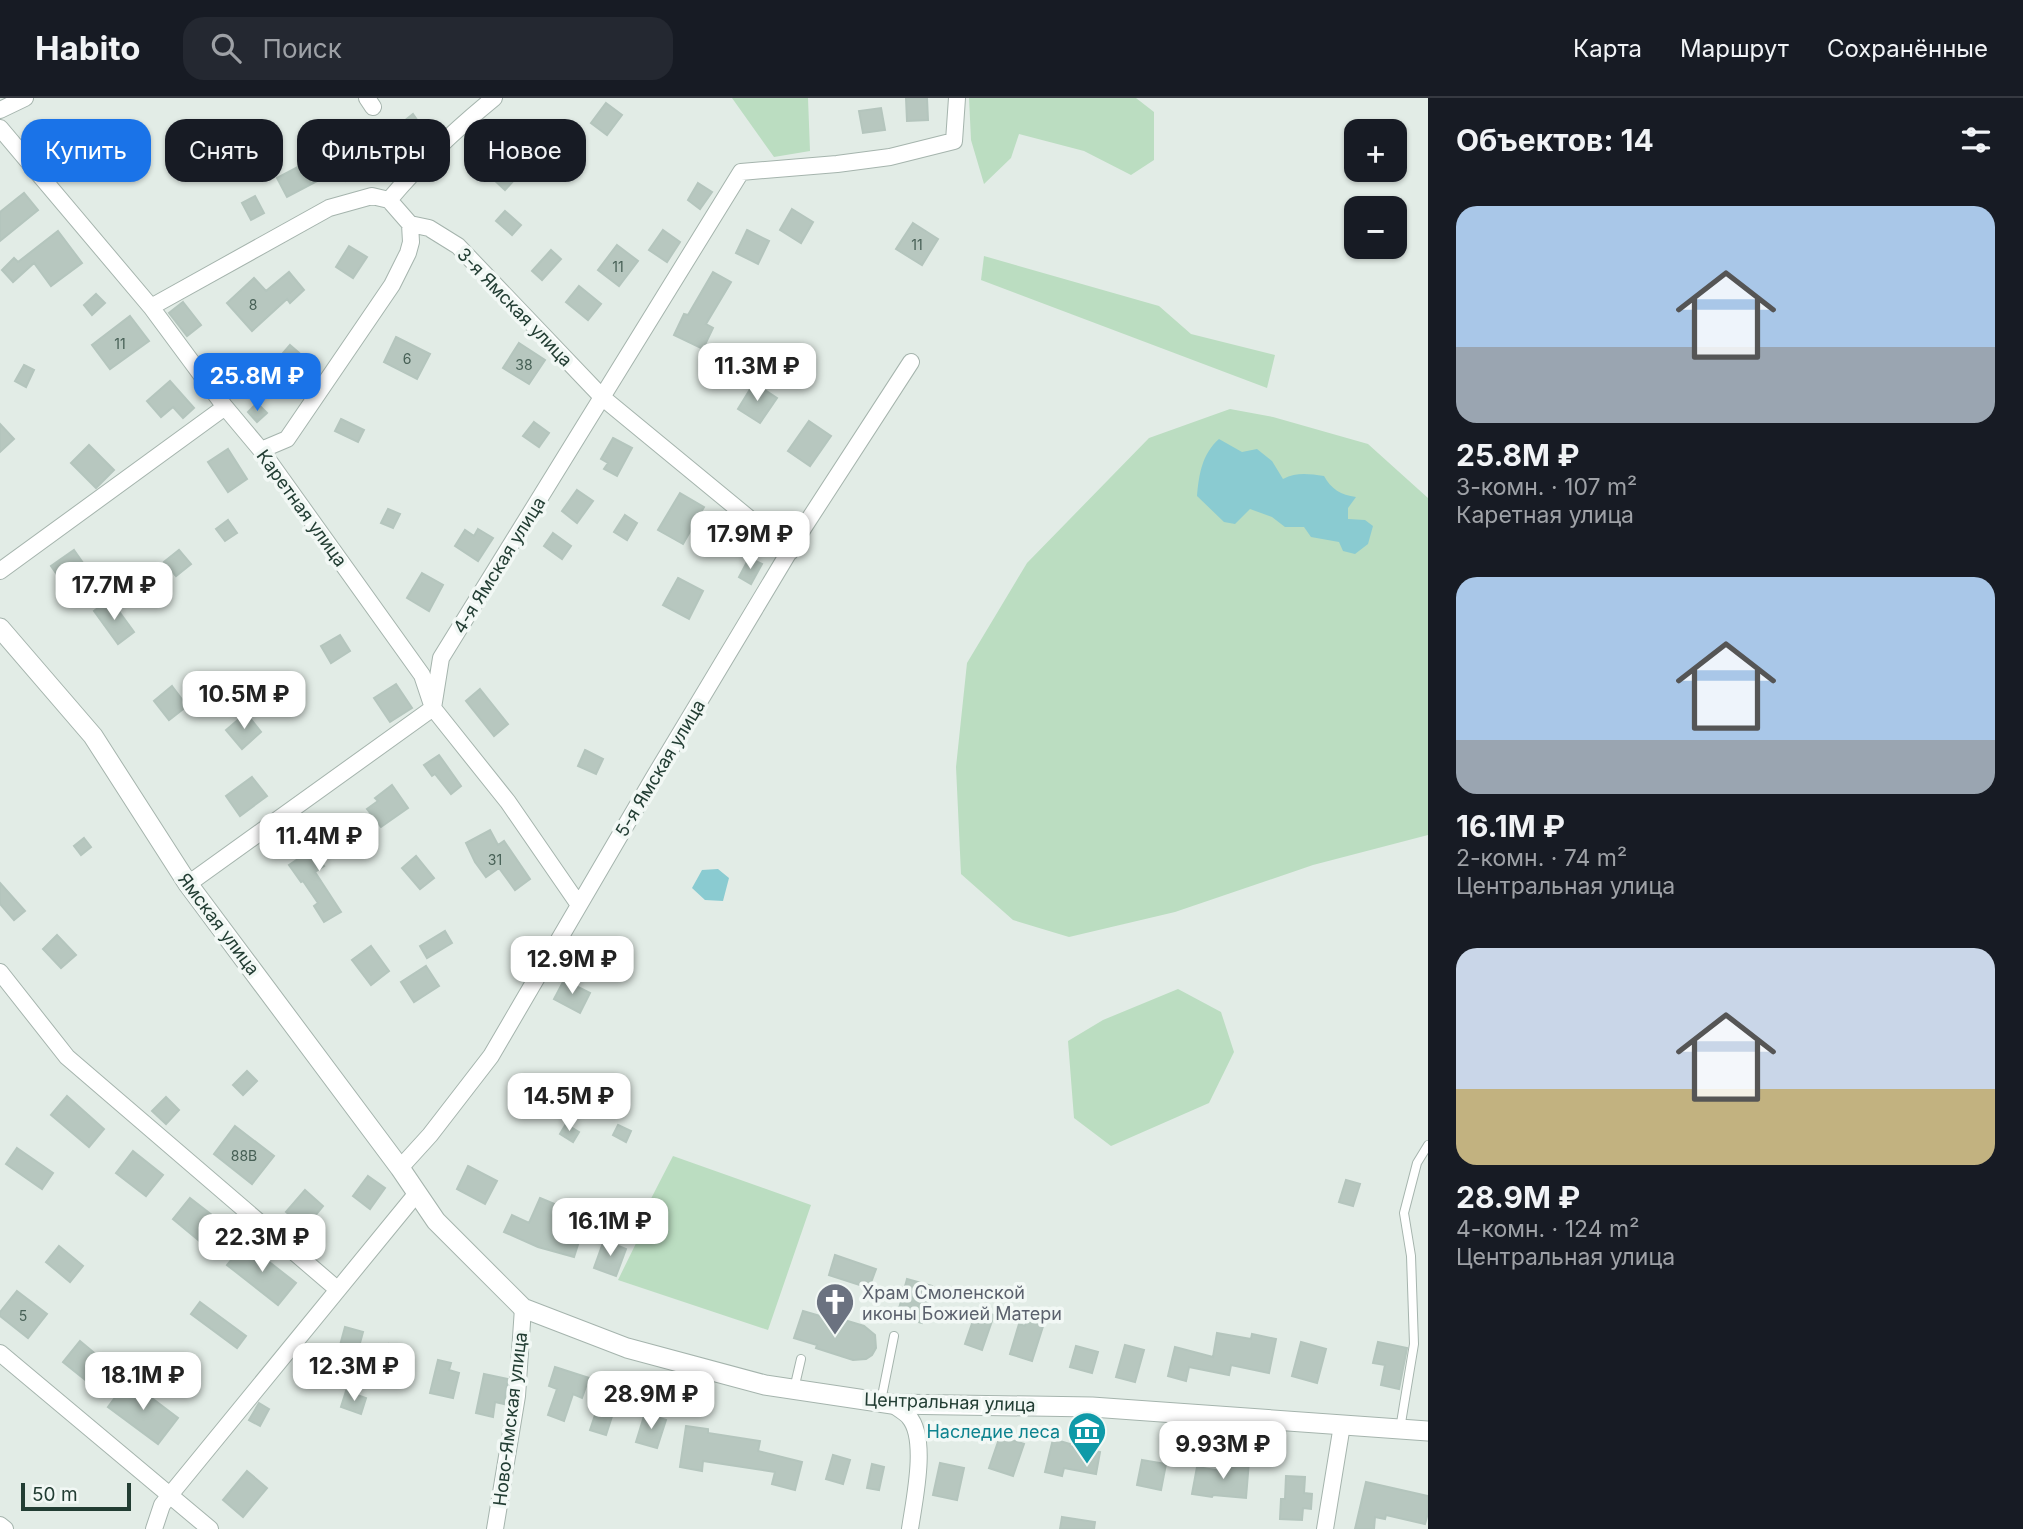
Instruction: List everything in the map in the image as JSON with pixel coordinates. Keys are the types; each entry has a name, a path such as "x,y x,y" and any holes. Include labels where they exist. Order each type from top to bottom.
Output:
{"street":[{"path":"0,110 24,98"},
{"path":"151,307 328,208 372,196 389,200 457,128 494,98"},
{"name":"4-я Ямская улица","path":"433,708 441,658 741,172 876,159 954,141 957,98"},
{"name":"Каретная улица","path":"0,128 151,307 225,407 261,450 422,675 433,708 508,802 579,905"},
{"name":"3-я Ямская улица","path":"389,200 410,224 429,228 458,246 603,398 790,552"},
{"path":"261,450 287,439 392,285 408,253 411,242 410,224"},
{"name":"5-я Ямская улица","path":"400,1168 430,1135 491,1056 654,777 790,552 911,362"},
{"path":"0,571 225,407"},
{"name":"Ямская улица","path":"0,628 93,736 188,884 400,1168 436,1221"},
{"path":"188,884 433,708"},
{"path":"0,972 67,1058 337,1289"},
{"path":"142,1529 417,1193"},
{"name":"Центральная улица","path":"436,1221 523,1308 626,1348 765,1385 886,1403 1092,1407 1428,1432"},
{"name":"Ново-Ямская улица","path":"495,1529 517,1396 523,1308"},
{"path":"0,1353 166,1500 210,1529"},
{"path":"886,1403 910,1417 920,1453 910,1529"},
{"path":"1325,1529 1342,1425"},
{"path":"155,1529 166,1500"},
{"path":"0,1525 5,1529"}],"lane":[{"path":"1400,1429 1414,1343 1411,1256 1404,1213 1417,1163 1428,1145"},
{"path":"886,1403 894,1336"},
{"path":"794,1390 800,1359"}],"green space":[{"path":"732,98 808,98 810,151 774,157"},
{"path":"969,98 1136,98 1154,112 1154,160 1131,175 1084,151 1019,134 1011,158 984,184 971,140"},
{"path":"984,256 1159,306 1191,334 1275,355 1267,388 981,280"},
{"path":"1230,409 1273,417 1368,444 1428,498 1428,835 1313,865 1175,912 1069,937 1013,920 961,874 956,767 967,663 1027,563 1149,438"},
{"path":"1178,989 1221,1012 1234,1052 1209,1103 1111,1146 1074,1118 1068,1041 1103,1020"},
{"path":"673,1156 811,1205 768,1330 618,1280 646,1223 640,1220"}],"water":[{"path":"1219,439 1242,452 1257,449 1272,461 1283,479 1298,474 1324,476 1337,491 1356,497 1348,508 1348,519 1365,520 1373,526 1368,544 1355,554 1343,551 1339,542 1311,537 1304,527 1285,527 1272,517 1250,509 1235,524 1224,522 1197,496 1202,465"},
{"path":"718,869 729,878 723,901 705,900 692,888 702,870"}],"building":[{"path":"906,98 927,98 928,120 907,121"},
{"path":"606,103 622,115 607,135 591,123"},
{"path":"881,108 885,130 863,133 859,111"},
{"path":"297,167 297,182 315,182 287,197 279,182 283,182 283,175"},
{"path":"496,182 512,182 505,190"},
{"path":"698,183 712,192 700,209 688,200"},
{"path":"24,193 38,210 0,241 0,212"},
{"path":"255,196 264,213 251,220 242,203"},
{"path":"792,209 813,222 801,243 780,230"},
{"path":"505,211 521,225 512,235 496,221"},
{"path":"913,223 938,239 922,265 896,249"},
{"path":"663,230 680,242 667,262 649,250"},
{"path":"747,230 769,241 758,264 736,253"},
{"path":"58,231 82,263 51,286 34,263 13,282 2,270 14,258 18,262"},
{"path":"617,245 638,261 619,286 598,270"},
{"path":"349,246 367,257 353,278 336,267"},
{"path":"551,250 561,259 542,280 532,271"},
{"path":"289,272 304,290 290,303 287,299 252,331 227,303 254,278 266,291"},
{"path":"713,272 731,282 706,324 713,328 703,349 674,335 684,314 688,315"},
{"path":"579,286 601,304 588,320 566,302"},
{"path":"96,294 105,303 92,315 84,305"},
{"path":"183,302 201,325 187,336 169,313"},
{"path":"130,316 149,341 110,369 92,345"},
{"path":"396,337 430,354 417,379 384,362"},
{"path":"519,343 545,360 529,384 503,368"},
{"path":"290,345 312,364 292,386 271,367"},
{"path":"24,365 34,370 26,387 15,381"},
{"path":"170,381 194,408 183,418 173,407 161,417 147,401"},
{"path":"754,383 777,398 760,423 738,409"},
{"path":"257,403 267,413 257,422 248,412"},
{"path":"341,419 364,430 358,442 335,431"},
{"path":"809,421 831,436 810,466 788,451"},
{"path":"534,422 549,433 539,447 523,436"},
{"path":"0,424 14,439 0,452"},
{"path":"613,438 632,448 617,476 604,469 608,463 601,459"},
{"path":"89,445 114,470 96,488 71,463"},
{"path":"228,449 247,479 228,492 208,462"},
{"path":"577,490 593,501 577,523 562,511"},
{"path":"680,493 704,507 683,544 658,530"},
{"path":"388,509 400,514 393,528 381,523"},
{"path":"625,515 637,523 627,540 614,532"},
{"path":"228,520 237,533 225,541 216,529"},
{"path":"478,529 493,538 478,561 455,546 465,530 474,536"},
{"path":"553,533 571,546 562,559 544,546"},
{"path":"74,550 88,570 65,586 51,566"},
{"path":"179,550 191,564 176,576 164,562"},
{"path":"749,558 762,564 751,584 739,577"},
{"path":"422,573 443,585 429,611 407,598"},
{"path":"678,578 703,591 689,619 663,605"},
{"path":"110,599 134,632 118,644 94,611"},
{"path":"340,635 350,651 331,663 321,646"},
{"path":"396,684 412,708 390,722 374,698"},
{"path":"172,686 187,706 169,720 154,701"},
{"path":"292,688 302,701 293,709 282,695"},
{"path":"480,689 508,724 494,736 466,701"},
{"path":"246,713 261,732 242,749 226,730"},
{"path":"585,750 603,759 596,774 578,766"},
{"path":"439,755 461,786 451,794 424,765"},
{"path":"252,777 267,796 240,816 226,796"},
{"path":"392,785 408,808 381,827 367,809 378,801 375,798"},
{"path":"336,828 346,846 320,861 324,866 315,872 341,912 324,922 314,906 318,903 289,865 326,840 323,835"},
{"path":"490,830 498,845 504,841 530,879 515,890 499,868 486,877 466,843"},
{"path":"84,838 91,847 81,855 74,846"},
{"path":"416,856 434,878 420,889 402,868"},
{"path":"0,883 25,911 14,920 0,904"},
{"path":"445,931 452,943 427,958 420,946"},
{"path":"57,935 76,955 61,968 43,949"},
{"path":"371,946 389,971 371,985 352,960"},
{"path":"426,966 439,986 414,1002 401,982"},
{"path":"564,980 590,993 580,1013 554,999"},
{"path":"247,1071 257,1081 243,1095 233,1085"},
{"path":"67,1096 104,1129 89,1147 51,1115"},
{"path":"166,1097 179,1110 166,1124 152,1111"},
{"path":"566,1124 579,1132 573,1142 560,1134"},
{"path":"618,1125 631,1131 626,1142 613,1135"},
{"path":"235,1126 274,1156 252,1184 214,1154"},
{"path":"17,1148 53,1173 42,1189 6,1164"},
{"path":"133,1151 163,1175 146,1196 116,1173"},
{"path":"468,1166 497,1181 485,1204 457,1189"},
{"path":"368,1176 385,1188 370,1209 353,1196"},
{"path":"1346,1180 1360,1184 1353,1206 1339,1202"},
{"path":"305,1190 323,1206 305,1228 286,1212"},
{"path":"190,1198 226,1226 208,1248 173,1219"},
{"path":"540,1198 557,1205 552,1216 584,1226 574,1257 538,1247 504,1232 512,1215 529,1223"},
{"path":"604,1240 626,1249 616,1276 594,1268"},
{"path":"245,1243 296,1283 278,1305 227,1265"},
{"path":"59,1246 83,1266 70,1282 46,1262"},
{"path":"835,1255 876,1269 869,1288 829,1275"},
{"path":"907,1279 932,1286 922,1323 897,1316"},
{"path":"17,1291 47,1314 28,1338 0,1316 0,1312"},
{"path":"200,1302 246,1336 237,1348 191,1314"},
{"path":"977,1309 994,1315 982,1350 965,1344"},
{"name":"Храм Смоленской иконы Божией Матери","path":"803,1311 864,1326 875,1335 876,1348 866,1359 853,1360 794,1338"},
{"path":"1030,1312 1046,1317 1032,1361 1010,1354 1019,1324 1025,1326"},
{"path":"345,1327 363,1332 354,1365 336,1360"},
{"path":"1217,1333 1251,1339 1252,1334 1276,1339 1269,1373 1231,1365 1229,1375 1189,1367 1186,1381 1168,1376 1175,1347 1213,1357"},
{"path":"80,1341 110,1366 93,1386 63,1362"},
{"path":"1301,1342 1326,1349 1317,1383 1292,1376"},
{"path":"1378,1342 1407,1348 1399,1389 1381,1385 1385,1365 1373,1363"},
{"path":"389,1344 406,1349 396,1379 379,1373"},
{"path":"1125,1345 1144,1350 1135,1382 1116,1377"},
{"path":"1076,1346 1098,1352 1092,1373 1070,1367"},
{"path":"438,1360 451,1363 449,1370 459,1373 453,1398 430,1393"},
{"path":"555,1367 589,1378 582,1398 573,1394 564,1421 548,1415 557,1389 549,1386"},
{"path":"484,1374 508,1379 504,1404 495,1402 493,1417 476,1413"},
{"path":"128,1380 178,1418 158,1444 108,1407"},
{"path":"346,1391 366,1398 361,1414 341,1407"},
{"path":"259,1403 269,1409 260,1426 249,1420"},
{"path":"599,1403 615,1407 606,1435 590,1430"},
{"path":"645,1413 666,1420 657,1448 636,1442"},
{"path":"686,1426 708,1429 708,1433 760,1441 758,1451 802,1462 795,1490 772,1484 775,1472 703,1461 702,1471 680,1467"},
{"path":"1000,1436 1024,1444 1013,1476 989,1468"},
{"path":"1053,1439 1070,1446 1100,1452 1096,1474 1064,1468 1062,1476 1045,1472"},
{"path":"833,1455 850,1460 843,1484 826,1479"},
{"path":"1228,1459 1249,1461 1246,1498 1192,1494 1197,1467 1227,1472"},
{"path":"1142,1460 1166,1464 1161,1490 1137,1485"},
{"path":"940,1463 964,1468 957,1500 933,1495"},
{"path":"872,1464 884,1467 879,1490 867,1488"},
{"path":"247,1471 267,1488 243,1517 223,1500"},
{"path":"1286,1476 1305,1477 1304,1493 1312,1494 1311,1509 1303,1508 1302,1520 1280,1519 1281,1499 1285,1499"},
{"path":"1366,1482 1428,1496 1425,1524 1386,1515 1385,1519 1375,1517 1374,1529 1355,1529"},
{"path":"1062,1517 1095,1522 1094,1529 1060,1529"}],"place":[{"name":"Храм Смоленской иконы Божией Матери","path":"835,1336"},
{"name":"Наследие леса","path":"1087,1465"}]}
